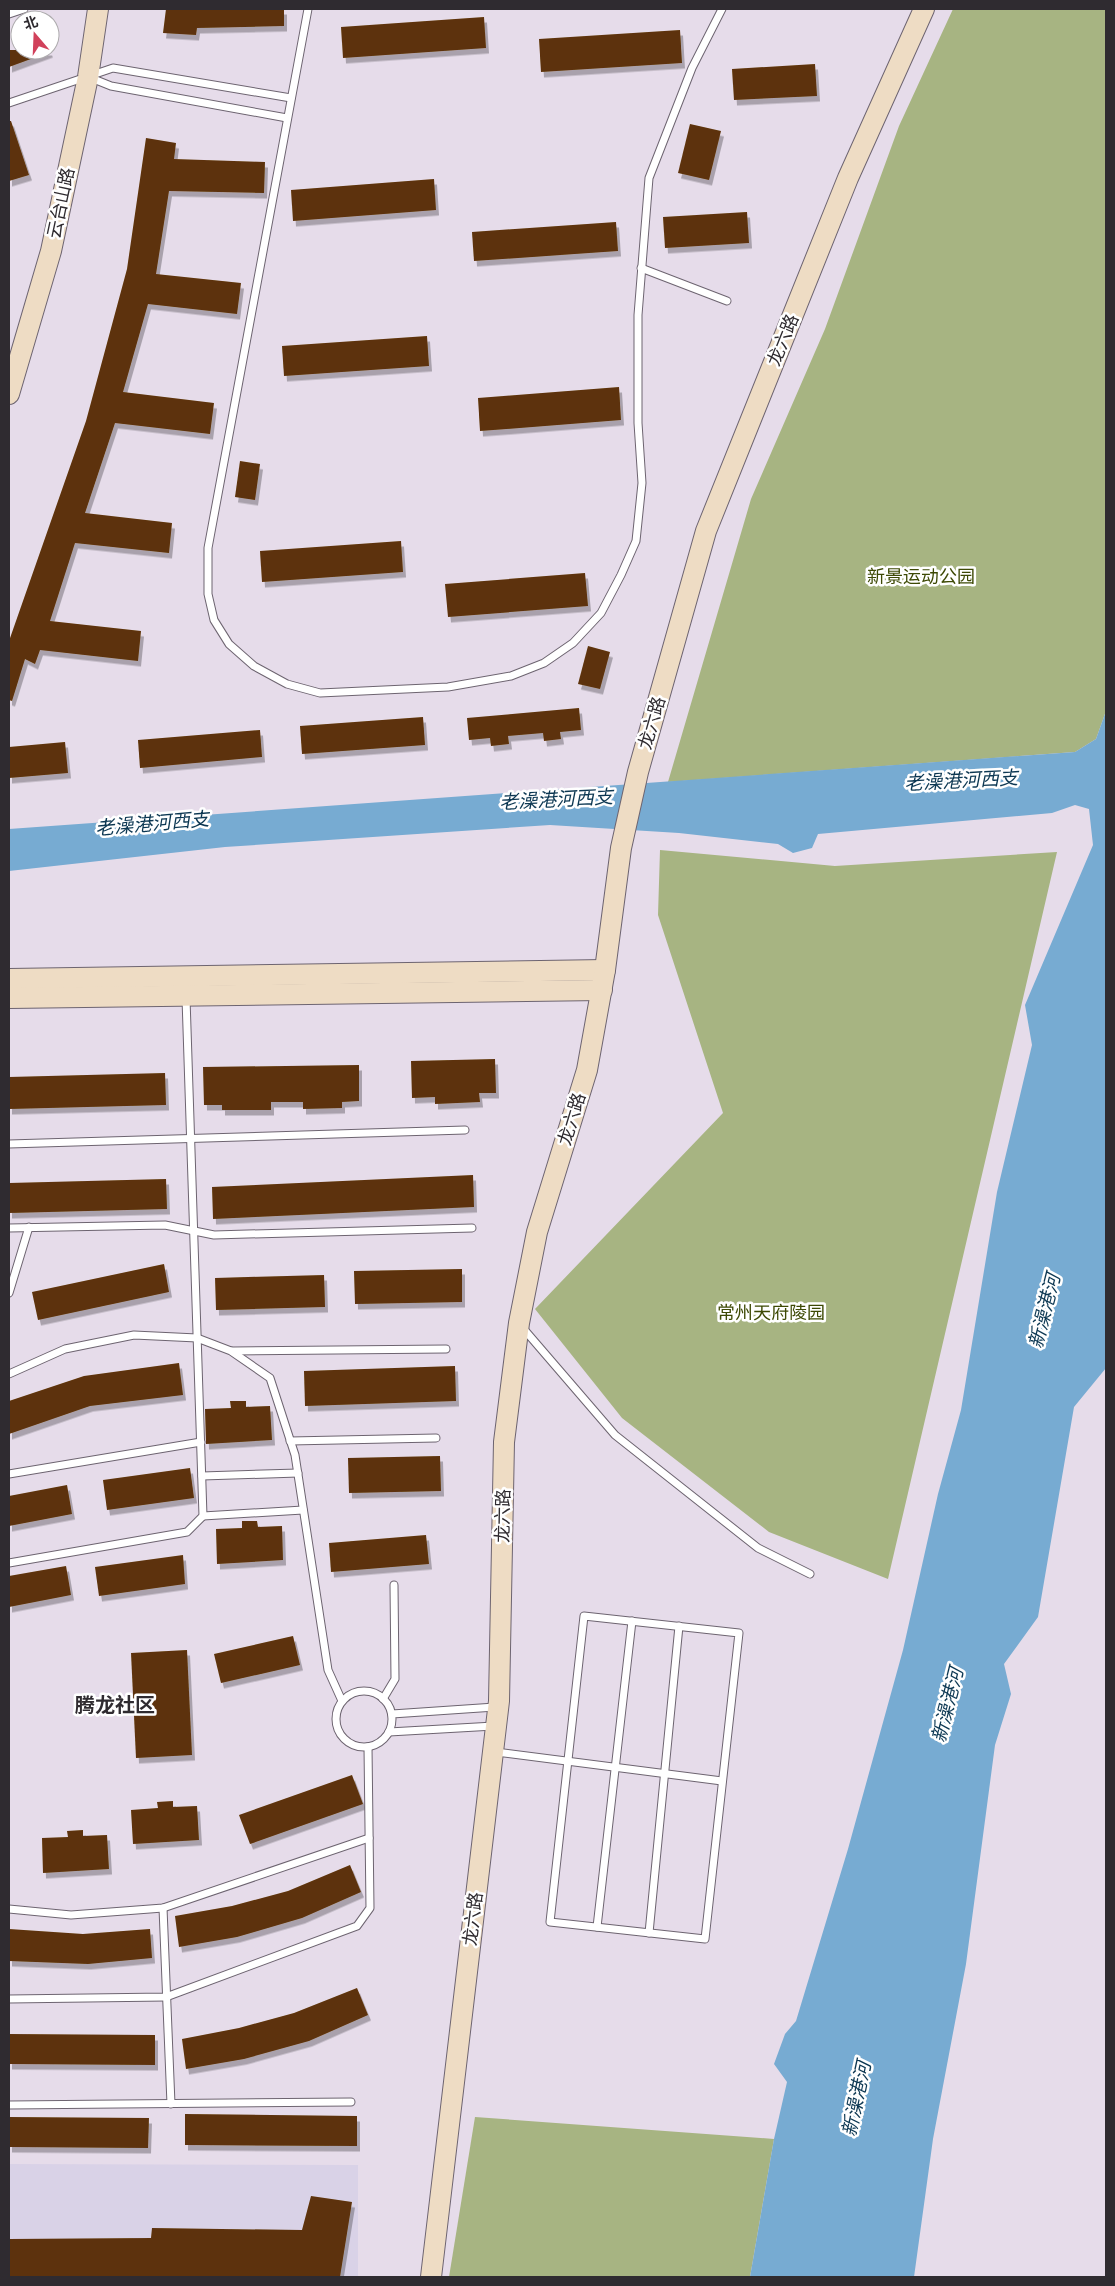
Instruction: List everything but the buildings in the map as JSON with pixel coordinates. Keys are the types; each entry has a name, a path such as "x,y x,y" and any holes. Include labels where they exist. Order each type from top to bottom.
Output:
{"street":[{"name":"云台山路","path":"9,394 51,251 88,76 98,9"},
{"name":"龙六路","path":"431,2277 497,1716 504,1442 518,1322 537,1232 587,1070 602,990 621,848 638,772 706,531 848,178 924,9"},
{"path":"9,979 605,970"},
{"path":"9,998 602,990"}],"lane":[{"path":"9,14 24,9"},
{"path":"308,9 208,548 208,594 214,620 229,644 254,666 287,684 320,693 448,687 511,676 544,663 573,643 601,613 636,541 642,483 638,423 637,362 641,268 649,178 692,68 722,9"},
{"path":"9,103 113,68 291,98"},
{"path":"88,76 111,86 287,118"},
{"path":"641,268 728,301"},
{"path":"186,996 203,1516"},
{"path":"9,1144 465,1130"},
{"path":"9,1228 165,1225 214,1235 472,1228"},
{"path":"9,1293 29,1227"},
{"path":"518,1322 615,1435 758,1548 810,1574"},
{"path":"9,1374 65,1349 134,1335 197,1338 232,1351 270,1378 290,1441 298,1474 328,1670 342,1702"},
{"path":"232,1351 446,1349"},
{"path":"290,1441 436,1438"},
{"path":"9,1474 201,1442"},
{"path":"202,1476 298,1474"},
{"path":"9,1563 187,1532 203,1516 303,1510"},
{"path":"383,1698 395,1679 394,1585"},
{"path":"584,1616 632,1621 739,1633 705,1939 550,1922 584,1616"},
{"path":"597,1927 632,1621"},
{"path":"649,1933 680,1626"},
{"path":"358,1692 376,1694 383,1698 392,1714 389,1732 384,1739 368,1747 358,1747 342,1738 337,1729 337,1710 349,1695 358,1692"},
{"path":"392,1714 497,1716"},
{"path":"389,1732 497,1716"},
{"path":"9,1999 166,1997 357,1926 370,1908 368,1747"},
{"path":"493,1752 722,1781"},
{"path":"9,1909 71,1915 162,1908 369,1838"},
{"path":"162,1908 171,2104"},
{"path":"9,2105 352,2102"}],"shaded area":[{"path":"9,2164 358,2165 358,2277 9,2277"}],"green space":[{"name":"新景运动公园","path":"953,9 1106,9 1106,711 1096,739 1075,752 668,782 751,499 825,329 899,126"},
{"name":"常州天府陵园","path":"660,850 835,866 1057,852 888,1579 769,1532 622,1418 535,1309 723,1113 658,915"},
{"path":"475,2117 774,2139 750,2277 449,2277"}],"water":[{"path":"1106,711 1106,1368 1074,1407 1038,1617 1004,1664 1011,1694 995,1745 966,1964 933,2139 914,2277 750,2277 774,2139 787,2082 774,2064 785,2034 796,2021 848,1849 903,1650 938,1494 961,1410 997,1192 1032,1045 1025,1005 1093,845 1089,809 1075,805 1052,813 818,834 812,848 793,853 778,844 679,833 550,825 225,847 9,871 9,829 1075,752 1096,739"}],"district":[{"name":"腾龙社区","path":"115,1705"}],"water label":[{"name":"老澡港河西支","path":"961,780"},
{"name":"老澡港河西支","path":"556,799"},
{"name":"老澡港河西支","path":"152,823"},
{"name":"新澡港河","path":"1044,1311"},
{"name":"新澡港河","path":"947,1705"},
{"name":"新澡港河","path":"856,2099"}]}
